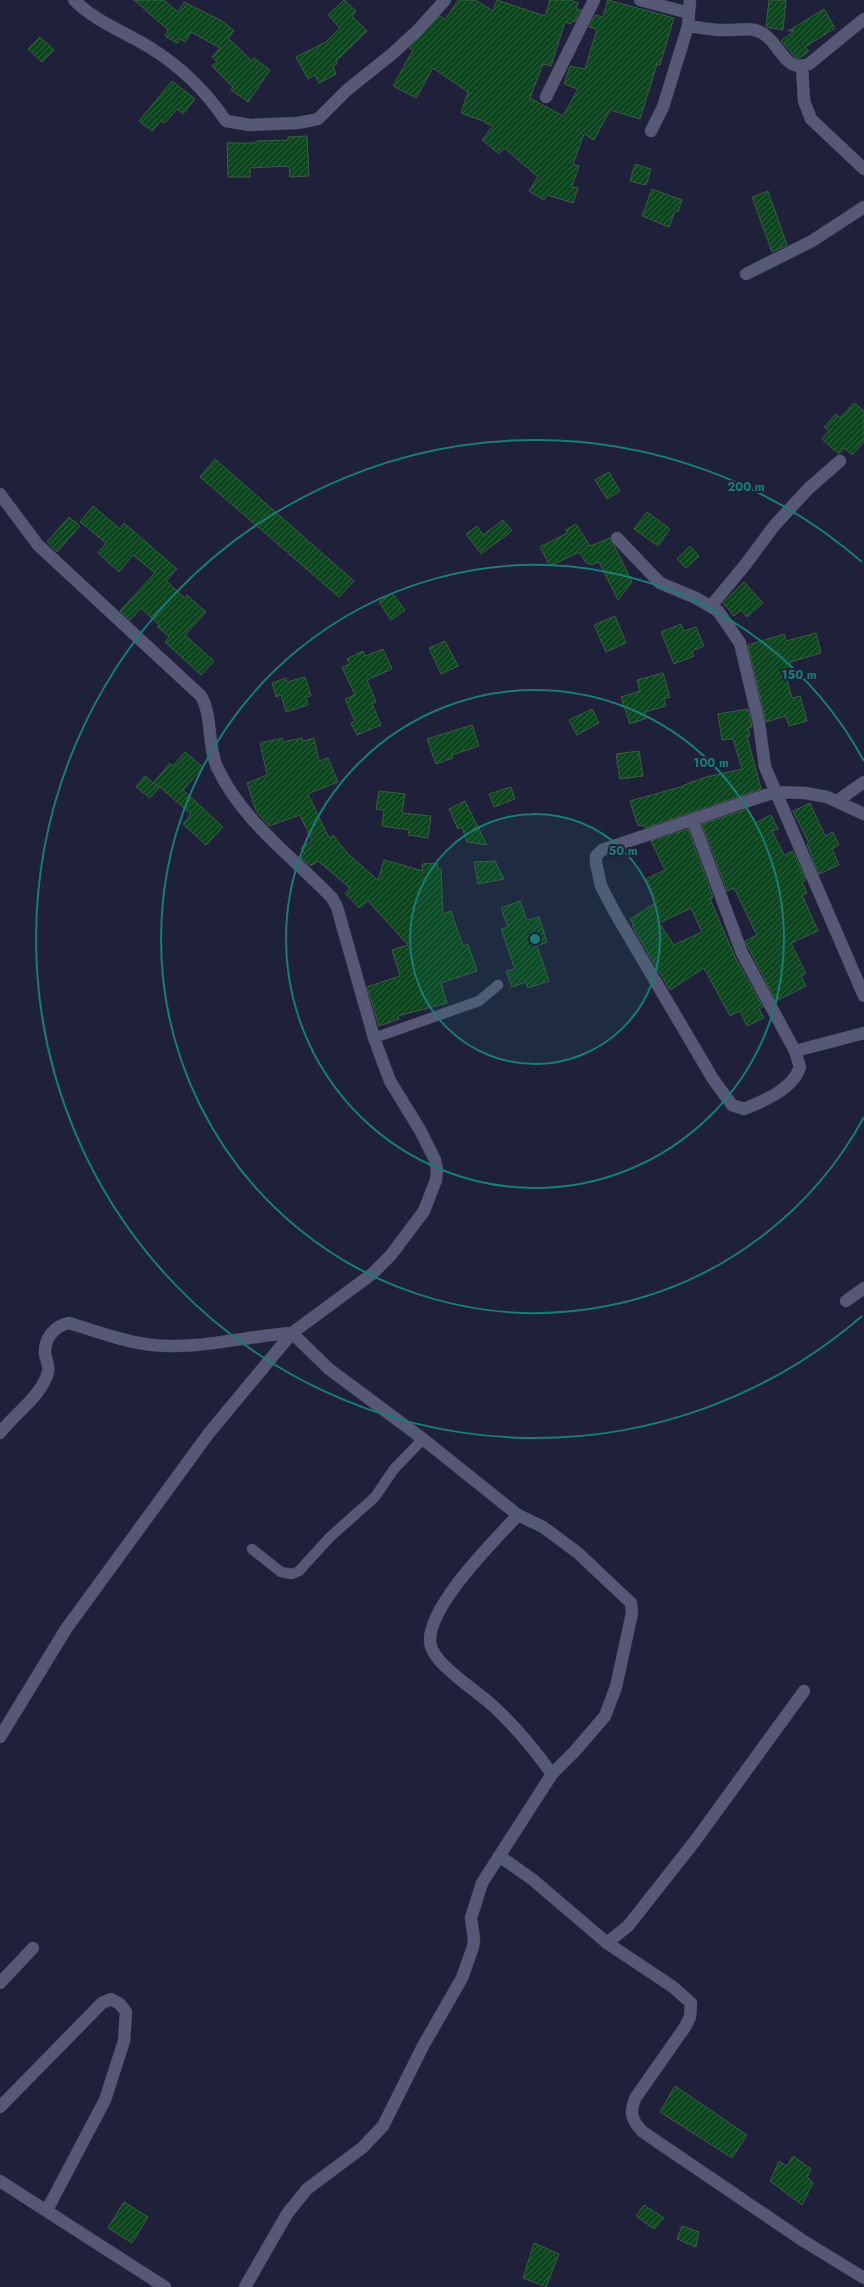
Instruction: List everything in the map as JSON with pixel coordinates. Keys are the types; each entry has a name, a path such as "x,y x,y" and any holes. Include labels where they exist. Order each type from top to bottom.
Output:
{"street":[{"path":"74,0 107,26 149,47 186,72 226,121 250,125 298,123 318,119 347,90 392,54 418,30 445,0"},
{"path":"546,97 594,0"},
{"path":"640,0 689,13"},
{"path":"651,131 663,107 688,26 690,0"},
{"path":"688,26 722,30 744,29 760,31 767,35 787,62 794,66 802,67 809,64 830,49 864,18"},
{"path":"802,67 804,101 811,119 864,169"},
{"path":"746,274 812,241 864,208"},
{"path":"711,606 745,565 774,526 808,489 840,461"},
{"path":"0,494 38,545 201,696 207,713 215,760 233,794 256,824 332,898 337,907 374,1038 390,1081 430,1147 437,1170 436,1180 424,1211 391,1256 356,1288 292,1333 209,1433 66,1629 0,1736"},
{"path":"617,538 660,583 711,606 718,611 740,643 759,723 766,767 775,792 864,996"},
{"path":"837,801 864,782"},
{"path":"693,821 742,953 795,1051 800,1067 796,1077 786,1086 760,1103 744,1109 732,1105 712,1079 614,911 601,886 596,856 602,850 693,821 775,792 805,793 837,801 864,814"},
{"path":"795,1051 864,1033"},
{"path":"846,1301 864,1288"},
{"path":"0,1433 32,1400 42,1383 48,1372 45,1355 47,1342 54,1329 61,1325 69,1323 134,1342 153,1345 206,1344 292,1333"},
{"path":"245,2287 287,2214 307,2189 362,2148 383,2126 423,2046 462,1978 473,1947 474,1938 471,1918 482,1883 552,1774 596,1728 608,1710 616,1686 632,1607 631,1603 617,1587 578,1553 543,1527 518,1515 422,1439 329,1369 292,1333"},
{"path":"518,1515 459,1581 443,1605 432,1630 430,1641 439,1659 493,1706 523,1736 552,1774"},
{"path":"607,1943 628,1926 695,1841 804,1691"},
{"path":"499,1856 532,1879 607,1943 673,1988 691,2003 690,2017 686,2027 636,2096 631,2107 630,2116 635,2124 643,2132 795,2235 864,2278"},
{"path":"0,1983 32,1948"},
{"path":"0,2107 102,2003 111,1999 120,2004 126,2012 124,2041 105,2100 47,2210"},
{"path":"0,2181 166,2287"}],"lane":[{"path":"374,1038 479,1001 498,985"},
{"path":"252,1549 281,1572 292,1574 299,1571 330,1537 375,1498 394,1469 422,1439"}],"building":[{"path":"134,0 164,0 178,12 184,2 222,21 234,31 228,38 252,61 254,58 270,70 248,102 231,90 233,87 212,66 217,62 212,57 220,48 191,32 185,42 180,39 177,43 165,36 168,30"},
{"path":"344,0 356,11 352,16 367,31 336,61 337,64 333,66 336,74 319,83 315,75 308,79 296,57 326,42 340,28 328,15"},
{"path":"458,0 476,0 493,11 497,0 545,16 550,0 571,0 578,3 576,9 581,10 575,22 572,21 571,24 565,22 551,66 543,64 530,98 563,116 578,89 564,84 570,66 585,69 597,29 589,27 595,15 603,17 608,0 674,18 660,65 657,64 640,119 610,110 594,140 584,134 573,164 579,166 572,187 578,188 573,203 547,195 544,200 529,191 538,177 504,148 499,154 482,140 493,126 461,113 468,92 433,68 416,98 393,86 413,50 409,48 440,16 445,20"},
{"path":"769,0 786,0 783,30 766,27"},
{"path":"824,9 835,28 805,47 809,51 800,58 796,58 781,41 794,31 788,31"},
{"path":"40,37 54,50 42,62 28,49"},
{"path":"172,81 195,99 183,114 177,109 165,123 161,121 152,131 139,121"},
{"path":"307,136 309,176 290,177 289,166 250,168 250,177 228,177 227,143 256,143 256,141 288,140 288,137"},
{"path":"635,164 651,169 646,185 630,181"},
{"path":"652,189 682,200 678,212 675,211 669,227 642,216"},
{"path":"768,191 787,245 772,252 752,197"},
{"path":"854,403 864,411 864,441 852,455 844,448 839,454 822,439 829,431 824,427 836,414 840,418"},
{"path":"215,459 354,581 339,597 200,477"},
{"path":"609,472 620,491 607,499 595,480"},
{"path":"93,506 120,529 124,523 177,569 166,581 185,598 187,595 206,612 185,635 214,661 201,675 165,642 169,637 141,608 130,620 120,611 155,573 133,555 119,572 98,553 106,543 80,522"},
{"path":"647,512 670,529 658,546 634,529"},
{"path":"69,517 80,526 57,552 47,542"},
{"path":"503,520 512,531 481,554 466,534 477,526 483,535"},
{"path":"576,524 590,546 610,538 615,547 632,582 618,600 599,562 591,565 590,563 587,564 579,552 550,566 540,547 567,533 566,530"},
{"path":"690,546 699,556 686,568 677,559"},
{"path":"744,582 763,603 747,617 741,610 734,616 723,603"},
{"path":"392,593 405,610 391,620 379,602"},
{"path":"615,616 626,643 606,652 594,625"},
{"path":"681,624 684,631 696,627 704,646 692,651 694,656 674,664 661,632"},
{"path":"816,633 821,653 790,662 792,671 785,673 792,698 800,696 807,721 789,726 786,716 766,722 748,645 784,634 786,641"},
{"path":"445,641 458,666 441,674 429,648"},
{"path":"383,649 392,669 367,680 376,702 372,704 381,725 357,735 351,723 355,721 345,699 355,695 342,667 350,664 347,659 363,651 365,656"},
{"path":"663,673 670,697 664,699 666,706 645,712 647,718 630,724 621,697 640,691 637,680"},
{"path":"305,677 311,696 306,697 308,705 286,712 281,695 276,697 272,683 286,678 287,682"},
{"path":"592,709 599,723 577,735 569,720"},
{"path":"748,709 752,727 748,728 750,736 747,736 761,789 645,828 644,825 638,826 630,801 684,786 706,777 742,769 733,739 722,740 718,714"},
{"path":"472,725 479,746 452,755 453,758 436,764 427,739"},
{"path":"282,738 283,742 302,738 303,741 314,738 319,761 328,758 338,782 308,794 329,838 333,835 348,854 378,880 384,860 423,871 422,864 437,863 438,869 441,869 443,914 451,911 463,946 468,944 477,971 441,983 447,1003 398,1016 399,1019 379,1026 367,987 400,976 392,950 408,945 368,901 359,908 345,893 350,888 318,861 311,866 301,858 305,854 301,848 312,841 300,815 269,826 256,811 247,783 267,775 260,743"},
{"path":"639,751 643,776 620,779 616,754"},
{"path":"185,752 203,767 183,790 223,827 206,845 183,824 191,814 154,782 170,763 173,766"},
{"path":"145,776 159,788 150,798 136,787"},
{"path":"511,787 515,799 494,807 489,794"},
{"path":"379,791 405,794 402,813 431,816 428,838 408,835 409,830 382,826 384,810 376,809"},
{"path":"465,801 487,845 467,842 462,827 458,829 449,809"},
{"path":"810,803 825,836 833,832 839,845 832,849 839,865 819,874 807,844 809,843 793,811"},
{"path":"748,809 755,823 771,815 778,829 772,831 784,855 793,851 806,880 802,882 807,893 802,895 818,931 791,943 806,974 801,976 806,986 776,1001 745,941 757,935 734,888 727,891 702,824"},
{"path":"688,829 713,897 710,899 735,957 763,1007 759,1009 764,1018 747,1026 740,1011 730,1016 704,968 670,990 632,926 634,925 630,919 657,902 646,879 665,870 651,841","holes":["691,908 702,932 674,945 659,923"]},
{"path":"495,861 504,879 478,884 474,862"},
{"path":"520,901 527,920 539,917 547,942 537,946 549,981 528,988 526,982 512,987 506,971 515,969 501,929 508,927 501,908"},
{"path":"675,2086 747,2135 732,2158 660,2112"},
{"path":"793,2156 811,2169 807,2177 813,2183 802,2205 770,2181 779,2161 787,2166"},
{"path":"124,2202 148,2217 132,2243 108,2228"},
{"path":"644,2205 664,2218 654,2229 636,2216"},
{"path":"682,2226 699,2232 696,2247 677,2239"},
{"path":"534,2243 559,2254 546,2287 523,2278"}]}
